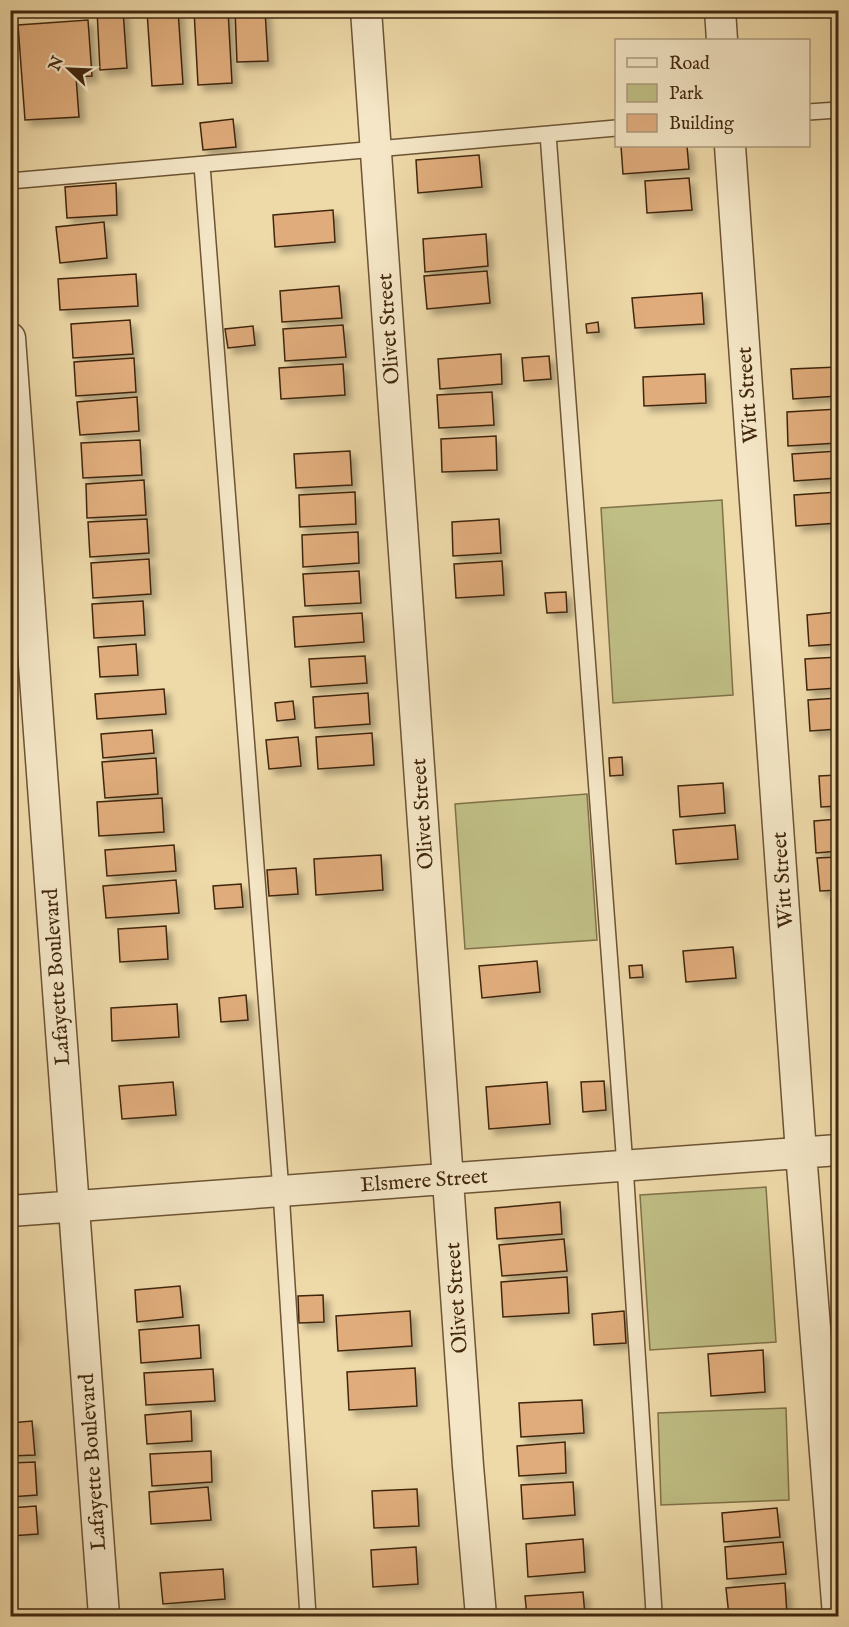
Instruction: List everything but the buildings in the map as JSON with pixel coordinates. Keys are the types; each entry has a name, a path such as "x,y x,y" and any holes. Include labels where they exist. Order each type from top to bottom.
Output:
{"street":[{"name":"Olivet Street","path":"366,10 481,1617"},
{"path":"720,10 722,39"},
{"name":"Witt Street","path":"729,147 801,1153 838,1615"},
{"name":"Lafayette Boulevard","path":"10,338 104,1617"},
{"name":"Elsmere Street","path":"10,1211 838,1150"}],"lane":[{"path":"810,112 838,110"},
{"path":"10,181 615,128"},
{"path":"548,134 625,1166 654,1612"},
{"path":"202,165 281,1191 308,1617"}],"green space":[{"path":"722,500 733,695 613,703 601,508"},
{"path":"587,794 597,940 465,949 455,804"},
{"path":"766,1187 776,1342 650,1350 640,1195"},
{"path":"786,1408 789,1500 661,1505 658,1413"}]}
